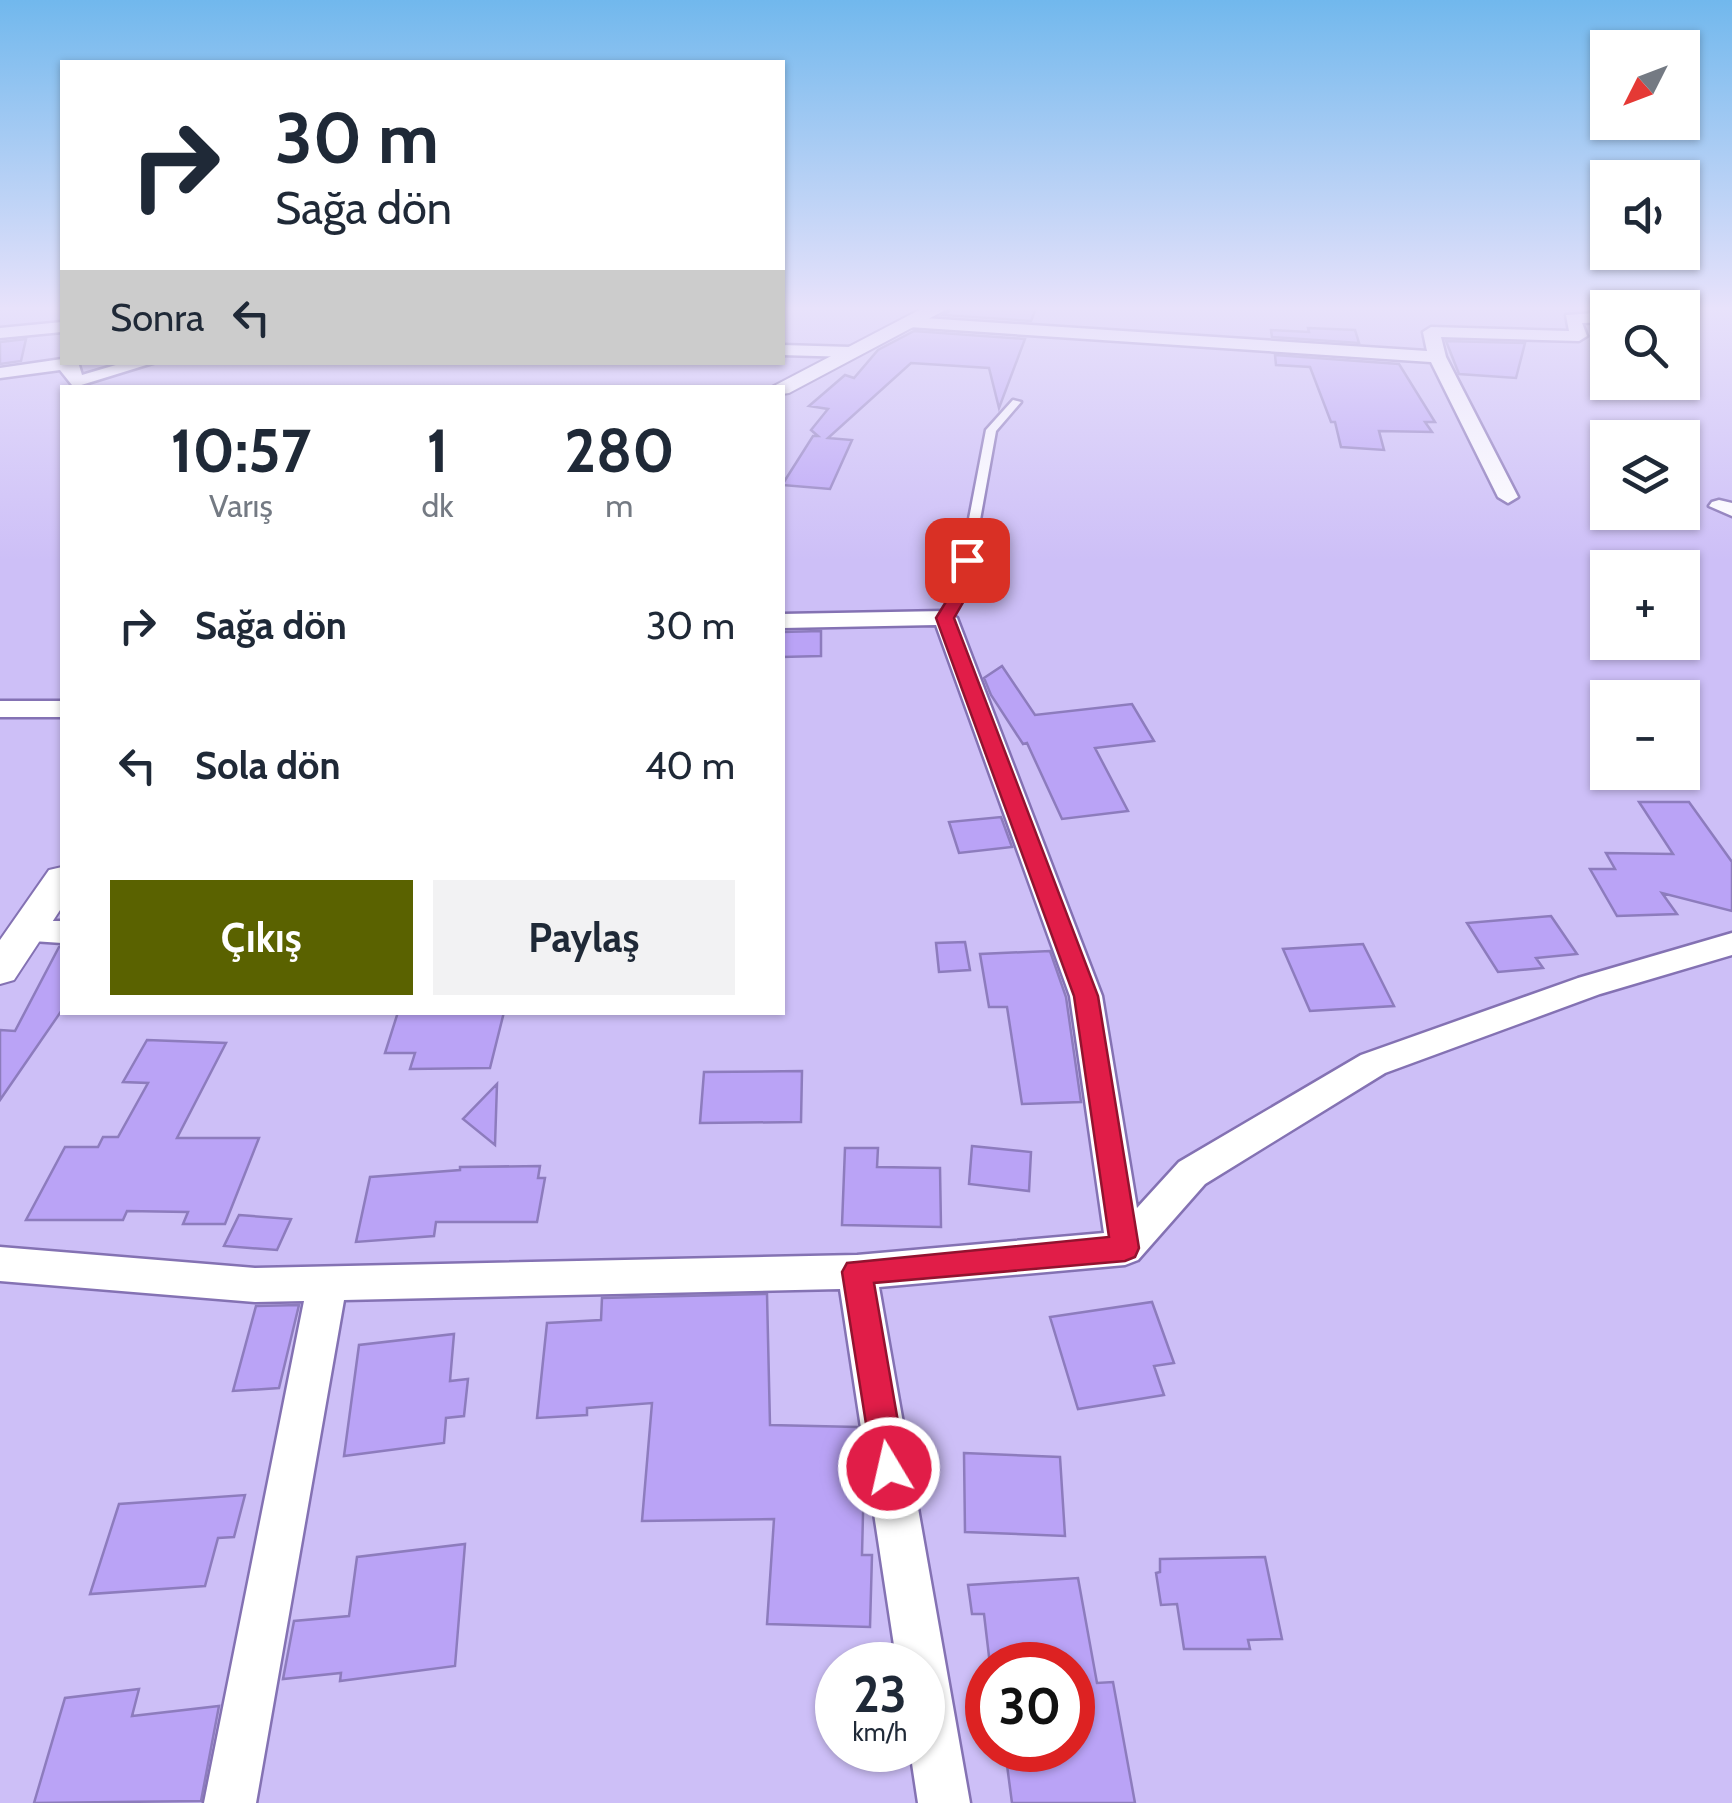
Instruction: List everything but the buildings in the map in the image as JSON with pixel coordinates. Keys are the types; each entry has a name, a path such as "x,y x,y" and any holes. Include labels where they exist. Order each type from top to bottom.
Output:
{"street":[{"path":"1454,392 1508,497"},
{"path":"785,621 945,618 1086,996 1125,1248"},
{"path":"0,709 60,709"},
{"path":"0,970 46,932 60,886"},
{"path":"0,1264 255,1285 326,1284 857,1272 1125,1248 1192,1173 1373,1064 1589,986 1732,944"},
{"path":"857,1272 918,1642"},
{"path":"230,1803 326,1284"},
{"path":"939,1772 944,1803"}],"lane":[{"path":"945,618 961,592 991,430 1016,402"}],"route":[{"path":"889,1468 857,1272 1125,1248 1086,996 996,764 945,618 961,592 967,560"}]}
